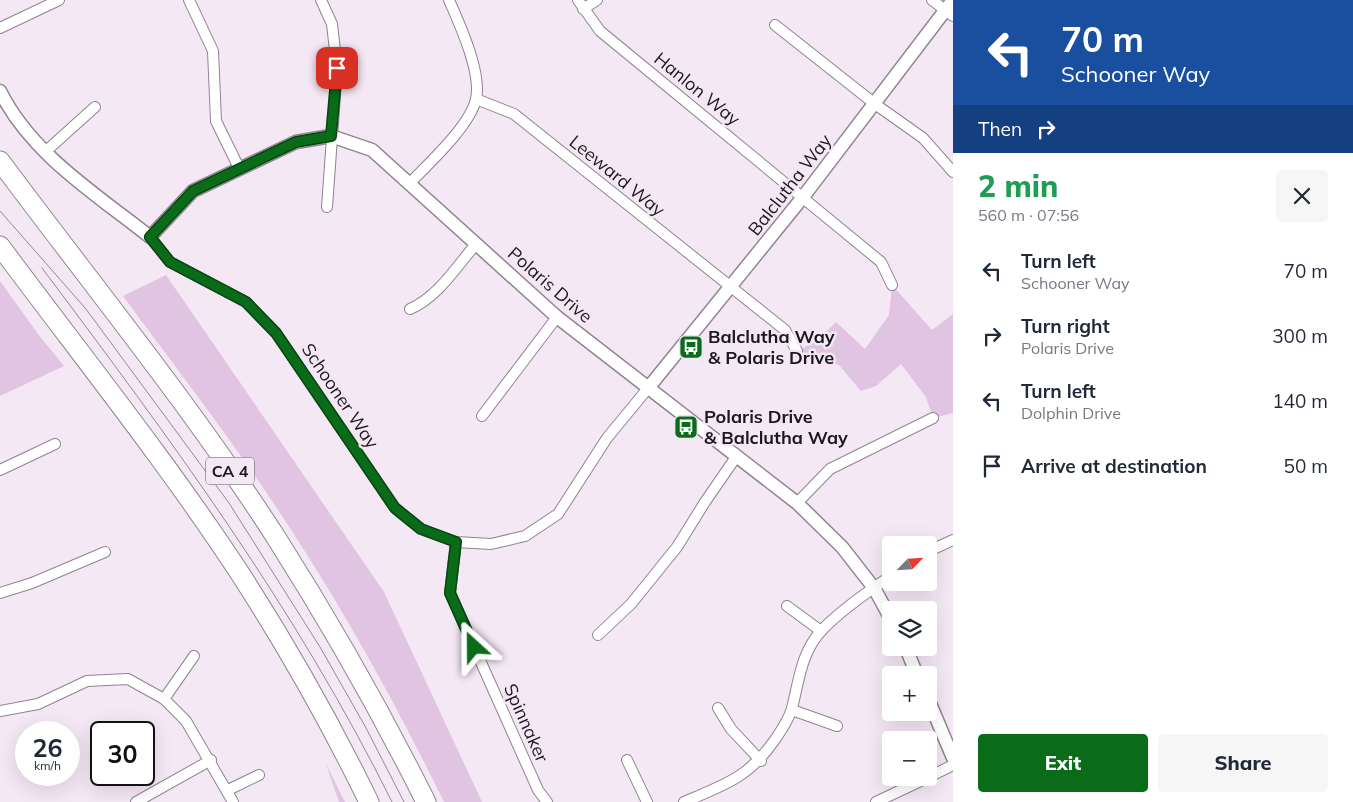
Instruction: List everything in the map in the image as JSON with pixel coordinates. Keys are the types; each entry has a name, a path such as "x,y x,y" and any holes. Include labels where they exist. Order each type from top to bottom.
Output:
{"highway":[{"name":"CA 4","path":"0,161 173,392 267,524 347,655 426,802"},
{"name":"CA 4","path":"0,246 163,465 241,575 306,684 369,802"}],"street":[{"path":"0,28 59,0"},
{"path":"189,0 213,51 216,120 240,168"},
{"path":"321,0 332,24 337,68 327,207"},
{"path":"410,184 464,122 476,99 474,66 450,0"},
{"name":"Hanlon Way","path":"578,0 583,10 600,32 882,262 892,285"},
{"path":"583,10 597,0"},
{"path":"932,0 950,8"},
{"name":"Balclutha Way","path":"649,387 731,288 950,8"},
{"path":"775,25 875,104 923,138 953,172"},
{"name":"Schooner Way","path":"0,91 11,114 45,152 150,237 170,262 246,302 276,333 395,508 421,529 456,542 491,544 525,536 558,514 607,438 649,387"},
{"name":"Leeward Way","path":"476,99 514,114 785,330 797,351"},
{"path":"45,152 94,107"},
{"name":"Polaris Drive","path":"150,237 193,191 296,142 331,136 372,150 558,317 797,503 842,547 874,588 882,603"},
{"path":"410,309 422,304 434,293 476,244"},
{"path":"482,416 558,317"},
{"path":"797,503 830,469 933,418"},
{"path":"0,470 54,444"},
{"path":"598,635 631,604 677,547 736,457"},
{"path":"938,547 953,540"},
{"name":"Spinnaker","path":"456,542 450,593 538,790 547,802"},
{"path":"0,594 32,583 105,552"},
{"path":"684,802 746,774 761,761 780,733 792,710 801,665 821,630 882,582"},
{"path":"787,606 821,630"},
{"path":"164,699 194,656"},
{"path":"0,711 38,704 87,681 128,679 164,699 186,721 211,760 233,802"},
{"path":"718,708 731,729 761,761"},
{"path":"792,710 837,726"},
{"path":"937,720 953,758"},
{"path":"136,802 211,760"},
{"path":"627,760 647,802"},
{"path":"937,773 953,765"},
{"path":"228,790 259,775"},
{"path":"876,802 909,786"}],"shaded area":[{"path":"166,275 384,592 482,802 444,802 402,719 333,596 241,456 123,296"},
{"path":"0,281 38,334 64,366 0,396"},
{"path":"892,285 932,330 953,314 953,413 933,418 926,397 901,364 876,386 861,391 839,365 797,351 818,340 836,322 865,349 889,315"},
{"path":"326,764 345,802 339,802"}],"tram line":[{"path":"0,211 86,309 229,503 320,647 365,726 404,802"},
{"path":"42,268 184,461 273,593 355,730 392,802"}],"place":[{"name":"Balclutha Way & Polaris Drive","path":"691,347"},
{"name":"Polaris Drive & Balclutha Way","path":"686,427"}],"route":[{"path":"337,68 331,136 296,142 193,191 150,237 170,262 246,302 276,333 395,508 421,529 456,542 450,593 474,647"}]}
